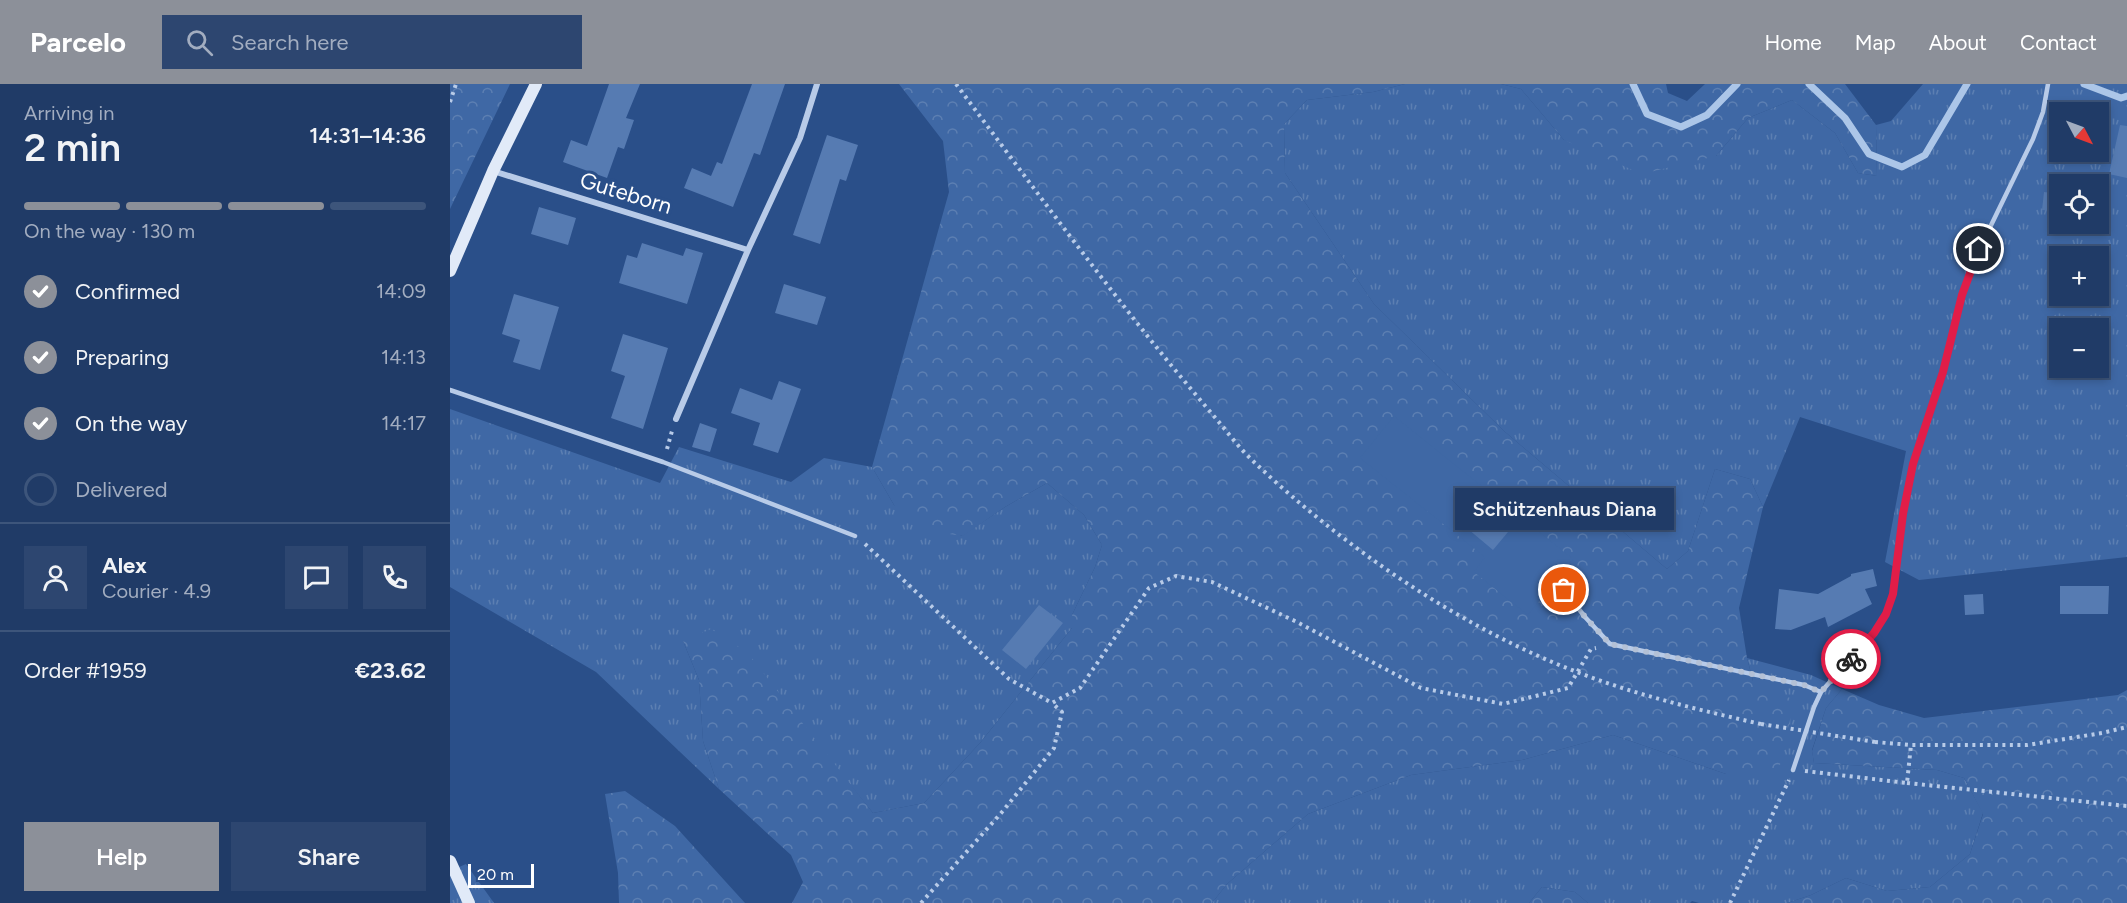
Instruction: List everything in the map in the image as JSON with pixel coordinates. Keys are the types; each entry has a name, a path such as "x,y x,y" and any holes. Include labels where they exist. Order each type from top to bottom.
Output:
{"main road":[{"path":"450,271 493,171 536,84"},
{"path":"450,861 469,903"}],"street":[{"path":"676,418 748,250 800,138 817,84"},
{"name":"Guteborn","path":"493,171 748,250"}],"lane":[{"path":"1793,770 1821,692 1874,633 1886,614 1893,594 1903,514 1913,464 1943,372 1962,295 1979,249 2032,139 2043,112 2048,84"},
{"path":"450,390 663,462 855,536"},
{"path":"1564,590 1610,644 1804,685 1821,692"}],"path":[{"path":"450,102 456,84"},
{"path":"956,84 1081,253 1177,373 1251,460 1346,541 1443,607 1531,652 1577,672 1697,710 1761,724 1875,742 1911,745 2027,745 2127,728"},
{"path":"663,462 676,418"},
{"path":"855,536 876,553 1009,679 1052,703 1062,712 1054,748 1002,812 921,903"},
{"path":"1052,703 1080,688 1149,588 1176,576 1212,582 1298,622 1421,688 1503,704 1568,688 1591,650 1610,644"},
{"path":"1907,783 1911,745"},
{"path":"1730,903 1793,770 2127,806"}],"green space":[{"path":"450,84 510,84 450,209"},
{"path":"899,84 1405,84 1373,92 1307,100 1284,124 1285,173 1374,304 1504,431 1667,569 1688,551 1715,469 1750,479 1763,507 1739,608 1753,681 1790,698 1792,711 1778,774 1726,774 1613,735 1522,760 1411,775 1308,814 1227,884 1212,903 792,903 803,882 791,855 719,789 703,741 699,680 683,641 711,629 747,652 873,813 924,803 980,743 1072,628 1072,615 1095,567 1102,545 1084,515 1047,483 1005,507 963,536 922,530 894,505 872,467 949,192 943,141"},
{"path":"1405,84 1501,84 1521,89 1564,140 1716,156 1748,118 1792,100 1835,133 1858,173 1877,176 1876,125 1891,121 1923,84 2127,84 2127,557 1919,580 1885,562 1906,451 1800,417 1763,507 1750,479 1715,469 1688,551 1667,569 1504,431 1374,304 1285,173 1284,124 1307,100 1373,92"},
{"path":"1501,84 1666,84 1668,93 1687,101 1705,84 1845,84 1876,125 1877,176 1858,173 1835,133 1792,100 1748,118 1716,156 1642,174 1564,140 1521,89"},
{"path":"450,409 660,483 679,447 791,482 824,458 872,467 894,505 962,536 1005,507 1047,483 1084,515 1102,545 1095,567 1072,615 1072,628 980,743 924,803 873,813 810,735 683,641 699,680 703,741 719,789 596,672 450,587"},
{"path":"1394,416 1573,559 1528,615 1474,572 1485,557 1360,458"},
{"path":"1747,658 1811,675 1842,689 1826,708 1812,750 1814,763 1937,770 1964,778 1983,813 1970,854 1930,887 1887,891 1846,878 1811,895 1787,903 1699,903 1692,901 1690,903 1588,903 1575,892 1542,887 1529,903 1212,903 1227,884 1308,814 1411,775 1522,760 1613,735 1726,774 1753,681"},
{"path":"1842,689 1879,705 1924,718 2118,695 2127,690 2127,903 1787,903 1811,895 1846,878 1887,891 1930,887 1970,854 1983,814 1964,778 1937,770 1814,763 1812,751 1826,708"},
{"path":"625,791 675,826 745,903 619,903 618,873 605,794"},
{"path":"466,864 494,903 450,903 450,871"},
{"path":"1542,887 1575,892 1588,903 1529,903"}],"building":[{"path":"609,84 640,84 626,118 634,120 624,149 618,147 607,178 563,162 571,140 587,146"},
{"path":"752,84 785,84 760,155 754,153 733,207 684,188 692,168 711,176 717,162 722,164"},
{"path":"2120,125 2127,126 2127,178 2109,174"},
{"path":"827,135 858,145 846,181 840,179 820,244 793,235"},
{"path":"2044,192 2049,193 2049,211 2042,210"},
{"path":"539,207 576,218 568,245 531,234"},
{"path":"642,243 683,256 686,248 703,253 687,304 619,283 627,255 637,258"},
{"path":"784,284 826,297 817,325 775,313"},
{"path":"514,294 559,307 540,370 513,362 520,340 502,334"},
{"path":"623,334 668,348 643,429 611,418 625,376 611,371"},
{"path":"779,381 801,389 778,453 753,445 760,423 731,413 740,388 772,400"},
{"path":"700,423 717,429 710,452 692,447"},
{"path":"1488,505 1513,526 1493,550 1468,529"},
{"path":"1873,569 1877,586 1865,589 1872,604 1828,627 1825,617 1791,630 1775,629 1779,589 1818,594 1851,574"},
{"path":"2060,586 2109,586 2108,614 2060,614"},
{"path":"1983,594 1984,614 1965,615 1964,595"},
{"path":"1039,605 1063,623 1026,669 1002,650"}],"waterway":[{"path":"1633,84 1647,114 1681,127 1707,115 1737,84"},
{"path":"1809,84 1845,118 1869,154 1902,167 1925,155 1967,84"},
{"path":"2084,84 2121,98 2127,96"}],"way so far":[{"path":"1564,590 1610,644 1804,685 1821,692 1851,659"}],"place":[{"name":"Schützenhaus Diana","path":"1564,590"}],"route":[{"path":"1851,659 1874,633 1886,614 1893,594 1903,514 1913,464 1943,372 1962,295 1979,249"}]}
